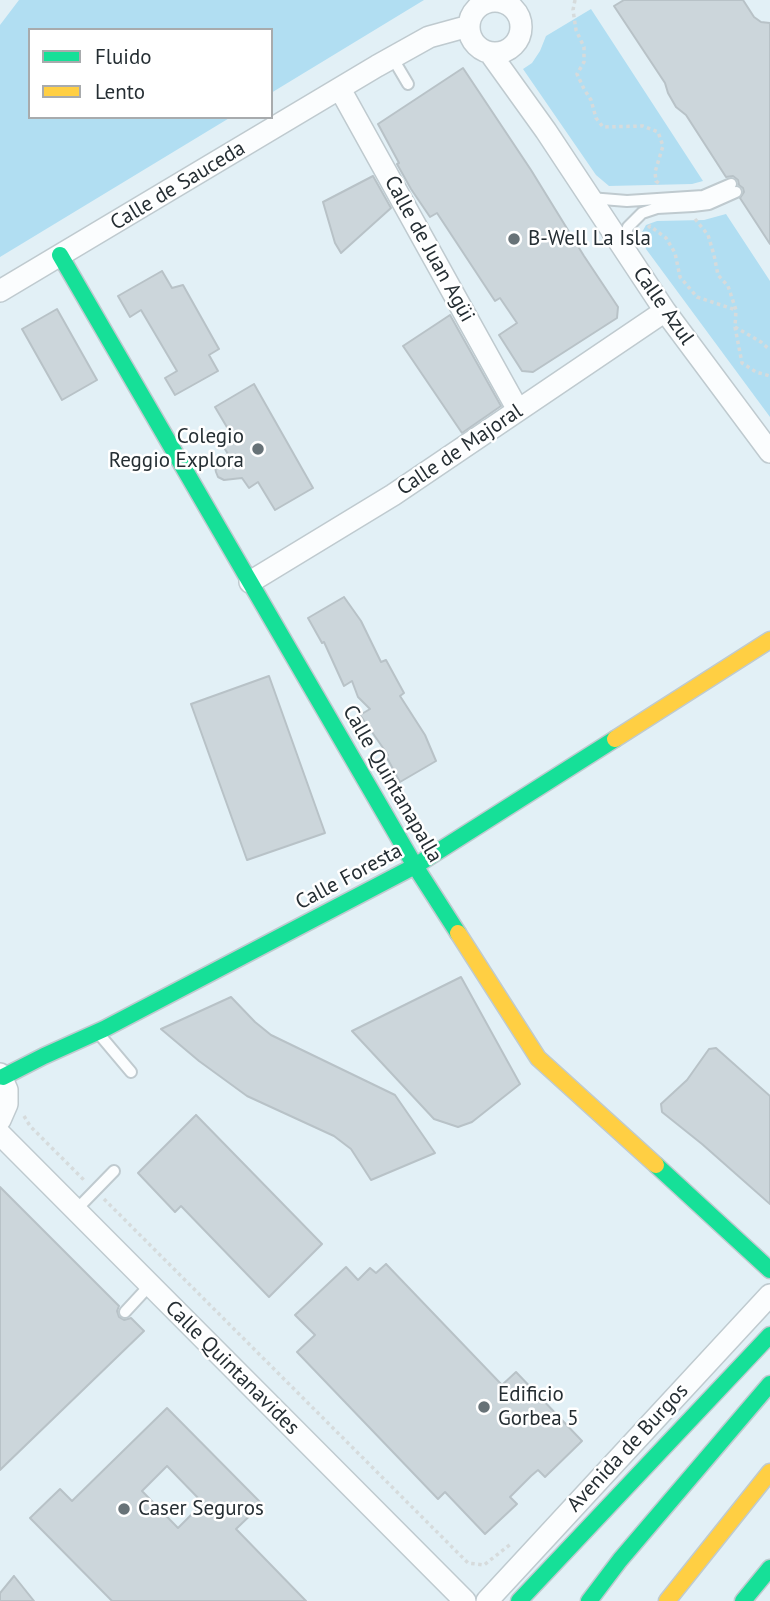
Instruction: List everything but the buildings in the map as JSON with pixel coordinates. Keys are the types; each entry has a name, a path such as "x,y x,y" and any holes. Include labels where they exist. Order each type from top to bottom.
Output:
{"main road":[{"name":"Calle Quintanapalla","path":"60,255 415,866 538,1058 770,1270"},
{"name":"Calle Foresta","path":"1,1075 97,1032 415,866 770,640"},
{"path":"519,1601 770,1335"},
{"path":"589,1601 620,1560 770,1384"},
{"path":"667,1601 770,1472"},
{"path":"743,1601 770,1569"}],"street":[{"path":"492,1 512,3 519,16 520,37 511,48 498,53 479,48 471,38 469,26 476,10 492,1"},
{"name":"Calle de Sauceda","path":"0,291 392,57 429,37 469,26"},
{"name":"Calle Azul","path":"490,53 546,131 665,311 770,452"},
{"name":"Calle de Juan Agüi","path":"340,89 518,410"},
{"name":"Calle de Majoral","path":"250,582 393,495 665,311"},
{"path":"0,1120 8,1104 7,1090 1,1075"},
{"name":"Calle Quintanavides","path":"0,1134 465,1601"},
{"name":"Avenida de Burgos","path":"487,1601 770,1295"}],"lane":[{"path":"392,57 408,84"},
{"path":"590,198 627,201 703,196 734,188 709,204 657,208 642,213 628,227 622,246"},
{"path":"97,1032 131,1072"},
{"path":"76,1210 114,1171"},
{"path":"125,1312 150,1285"}],"path":[{"path":"643,232 650,226 666,237 675,253 680,277 697,297 736,310"},
{"path":"735,327 770,350"},
{"path":"19,1109 30,1126 468,1563 484,1565 513,1542"}],"shaded area":[{"path":"19,0 424,0 273,92 273,28 28,28 28,119 228,119 0,257 0,25"},
{"path":"591,9 703,181 692,184 609,186 596,175 523,69 532,63 546,36"},
{"path":"726,214 770,281 770,417 646,249 641,234 646,225 657,221 704,220"}],"traffic: fast":[{"path":"60,255 415,866 458,933"},
{"path":"3,1077 104,1029 415,866 615,739"},
{"path":"656,1165 770,1270"},
{"path":"519,1601 770,1335"},
{"path":"589,1601 620,1560 770,1384"},
{"path":"743,1601 770,1568"}],"traffic: slow":[{"path":"615,739 770,640"},
{"path":"458,933 538,1058 656,1165"},
{"path":"667,1601 770,1472"}],"place":[{"name":"B-Well La Isla","path":"514,239"},
{"name":"Colegio Reggio Explora","path":"258,449"},
{"name":"Edificio Gorbea 5","path":"484,1407"},
{"name":"Caser Seguros","path":"124,1509"}]}
